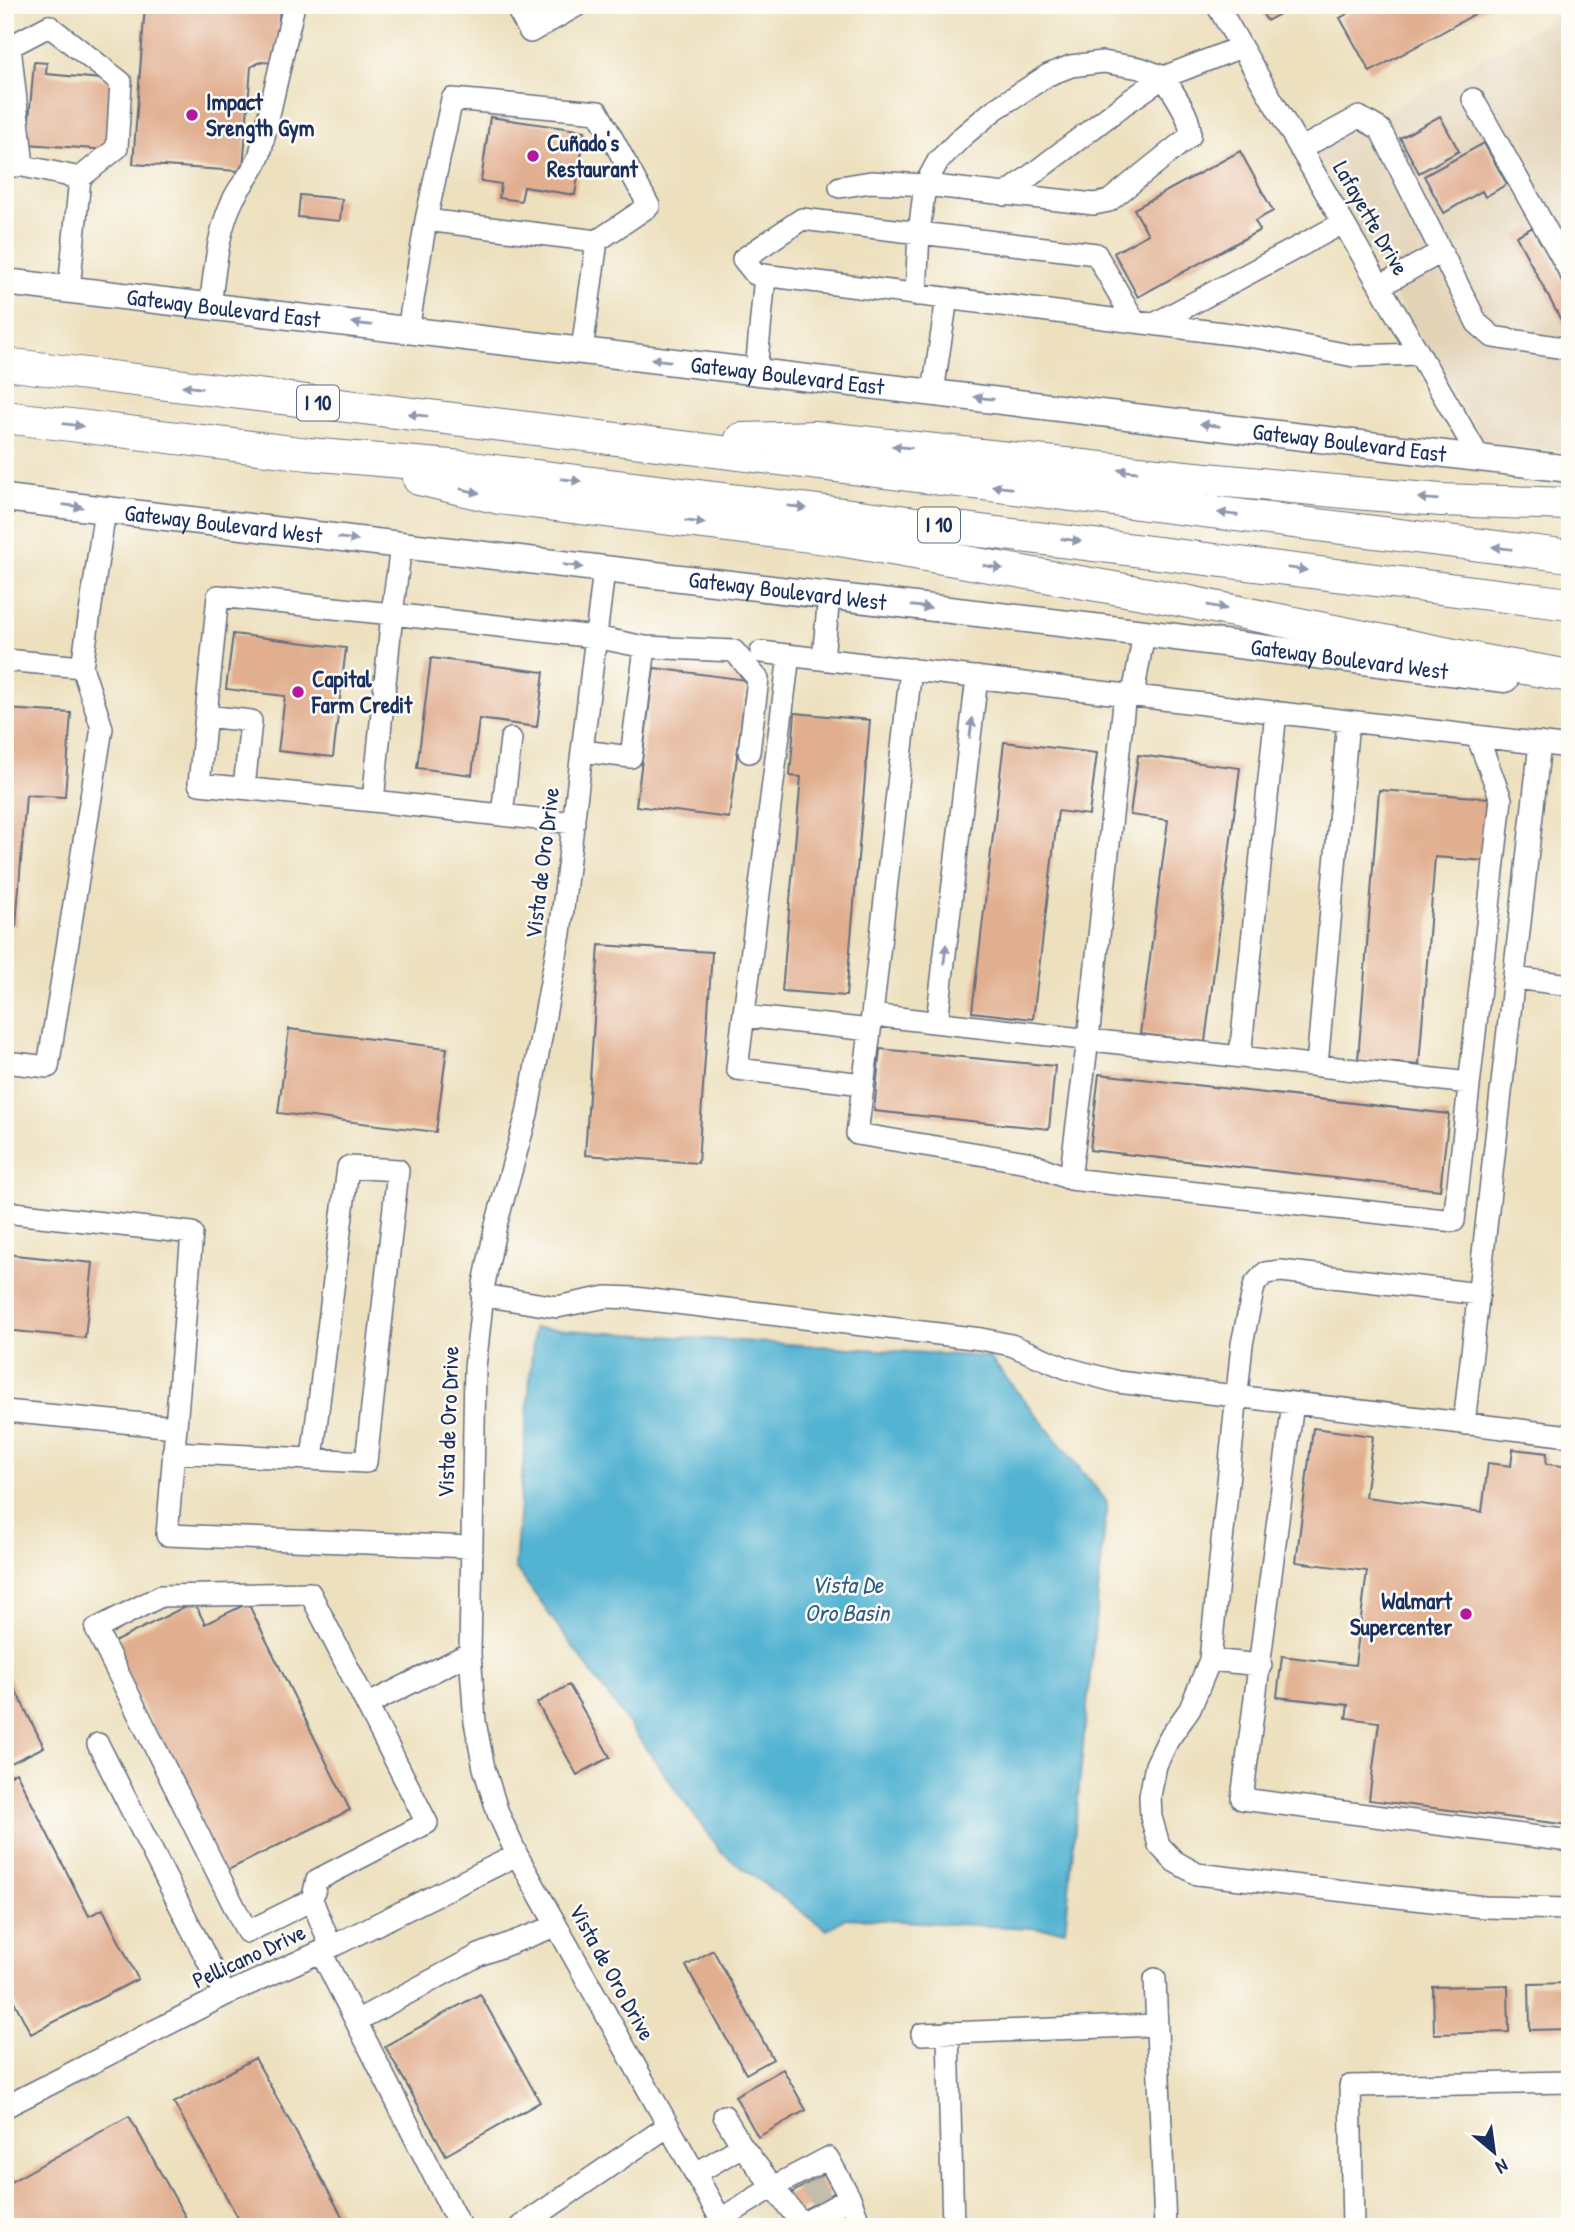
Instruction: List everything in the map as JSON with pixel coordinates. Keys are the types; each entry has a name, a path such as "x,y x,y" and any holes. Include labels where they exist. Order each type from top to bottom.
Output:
{"highway":[{"name":"I 10","path":"5,364 1570,556"},
{"name":"I 10","path":"5,417 308,454 476,468 1570,604"},
{"path":"632,442 815,437 1367,494 1441,500 1570,504"},
{"path":"308,454 499,498 834,539 1181,600 1570,676"}],"main road":[{"name":"Gateway Boulevard East","path":"5,282 1570,469"},
{"name":"Gateway Boulevard West","path":"5,498 1144,633 1570,687"}],"street":[{"path":"210,306 223,226 233,198 256,168 294,5"},
{"path":"515,5 530,32 578,5"},
{"name":"Lafayette Drive","path":"1217,5 1479,457"},
{"path":"69,289 80,178 117,148 121,82 49,26 8,47 14,166 80,178"},
{"path":"1005,195 1164,77 1241,47"},
{"path":"840,187 872,183 925,185 1094,204 1109,201 1190,136 1182,109 1164,77 1140,68 1103,62 1071,66 1048,75 994,110 963,136 938,161 925,185 919,232 916,295"},
{"path":"408,330 426,220 452,99 598,112 649,206 597,241 426,220"},
{"path":"1473,99 1570,272"},
{"path":"1300,149 1359,117 1380,129 1477,323 1493,337 1570,349"},
{"path":"1144,323 1096,254 802,219 743,259 755,274 765,276 1262,338 1354,356 1419,354"},
{"path":"1144,323 1343,223"},
{"path":"582,351 597,241"},
{"path":"1380,286 1441,252"},
{"path":"756,371 765,276"},
{"path":"933,392 947,298"},
{"path":"5,1062 48,1067 102,727 82,667 105,510"},
{"path":"373,801 401,545"},
{"name":"Vista de Oro Drive","path":"604,570 560,933 527,1114 496,1225 482,1295 475,1368 470,1653 475,1722 484,1768 498,1812 517,1855 723,2223"},
{"path":"574,823 199,784 218,596 595,637 645,647 734,651 758,679 749,752"},
{"path":"823,659 829,596"},
{"path":"1070,1179 1129,695 1144,633"},
{"path":"582,751 631,757 645,647"},
{"path":"761,652 1570,747"},
{"path":"789,655 737,1069 863,1084"},
{"path":"5,660 82,667"},
{"path":"911,669 857,1134 1027,1162 1070,1179 1454,1221 1501,799 1477,736"},
{"path":"937,1022 977,677"},
{"path":"1240,1056 1276,712"},
{"path":"206,716 251,721 244,788"},
{"path":"1317,1065 1348,721"},
{"path":"502,814 511,739"},
{"path":"1464,1424 1540,743"},
{"path":"1514,978 1570,985"},
{"path":"744,1016 937,1022 1469,1083"},
{"path":"173,1452 366,1462 398,1170 348,1167 312,1459"},
{"path":"5,1212 192,1233 166,1535 471,1547"},
{"path":"1479,1294 1281,1271 1265,1273 1255,1284 1242,1344 1210,1660 1190,1709 1168,1740 1156,1765 1150,1796 1151,1817 1159,1846 1174,1861 1197,1874 1317,1890 1484,1907 1570,1909"},
{"path":"482,1295 557,1307 606,1297 634,1298 981,1339 1011,1345 1066,1368 1118,1382 1570,1436"},
{"path":"1293,1403 1242,1799 1570,1841"},
{"path":"5,1411 176,1427"},
{"path":"312,1900 247,1932 96,1629 161,1596 310,1593 427,1823 317,1880 312,1900 326,1949 356,2021 462,2227"},
{"path":"367,1705 470,1653"},
{"path":"1210,1660 1261,1665"},
{"path":"98,1744 225,1995"},
{"name":"Pellicano Drive","path":"6,2104 517,1855"},
{"path":"356,2021 479,1955 556,1926"},
{"path":"1155,1979 1165,2227"},
{"path":"922,2034 1157,2025"},
{"path":"948,2032 953,2227"},
{"path":"1353,2227 1350,2086 1570,2082"},
{"path":"724,2116 742,2146 803,2225"},
{"path":"520,2227 668,2126"},
{"path":"695,2174 742,2146"},
{"path":"803,2225 828,2158 850,2198 861,2227"},
{"path":"723,2223 773,2188 816,2191 850,2198"}],"shaded area":[{"path":"1570,10 1570,452 1483,442 1311,154"}],"water":[{"name":"Vista De Oro Basin","path":"534,1328 989,1357 1107,1502 1065,1930 845,1918 827,1930 721,1852 515,1567"}],"building":[{"name":"Impact Srength Gym","path":"145,5 280,5 276,63 260,62 251,67 243,169 239,171 133,164"},
{"path":"1258,5 1296,5 1267,21"},
{"path":"1363,5 1491,5 1370,72 1340,18"},
{"path":"34,62 47,63 46,74 113,80 107,150 27,144"},
{"path":"1440,116 1459,151 1419,173 1400,138"},
{"name":"Cuñado's Restaurant","path":"490,117 585,131 575,195 524,187 521,201 499,198 501,184 481,181"},
{"path":"1484,143 1507,184 1485,197 1482,191 1444,213 1424,176"},
{"path":"1240,151 1273,211 1255,221 1260,230 1138,297 1114,253 1148,234 1134,209"},
{"path":"300,195 342,199 340,221 298,217"},
{"path":"1533,227 1570,296 1570,337 1516,236"},
{"name":"Capital Farm Credit","path":"233,634 346,648 333,757 278,751 285,696 226,689"},
{"path":"431,658 544,672 537,727 479,719 472,775 417,768"},
{"path":"654,668 747,680 729,818 636,806"},
{"path":"5,709 71,713 65,797 26,795 16,926 5,925"},
{"path":"795,713 870,720 846,996 782,991 801,777 790,776"},
{"path":"1004,742 1097,753 1089,815 1058,811 1033,1019 972,1012"},
{"path":"1138,755 1240,768 1205,1042 1140,1034 1168,820 1130,815"},
{"path":"1379,790 1490,798 1485,861 1435,857 1419,1065 1358,1060"},
{"path":"599,945 712,952 698,1163 585,1155"},
{"path":"289,1029 447,1048 436,1132 278,1113"},
{"path":"880,1049 1055,1066 1049,1129 874,1111"},
{"path":"1099,1074 1449,1114 1440,1190 1090,1150"},
{"path":"5,1254 93,1263 85,1338 5,1330"},
{"name":"Walmart Supercenter","path":"1313,1428 1373,1436 1365,1497 1482,1512 1488,1463 1511,1466 1513,1449 1547,1453 1546,1464 1570,1467 1570,1825 1369,1800 1379,1722 1346,1718 1348,1705 1277,1697 1282,1656 1355,1665 1367,1571 1296,1562"},
{"path":"194,1602 205,1624 248,1603 350,1810 224,1872 112,1643"},
{"path":"5,1669 44,1747 5,1766"},
{"path":"569,1685 610,1757 577,1775 537,1703"},
{"path":"16,1772 89,1916 103,1909 138,1979 31,2034 5,1984 5,1778"},
{"path":"713,1950 773,2059 746,2074 686,1966"},
{"path":"1570,1983 1570,2029 1530,2030 1529,1984"},
{"path":"1508,1985 1509,2032 1434,2034 1433,1987"},
{"path":"480,1994 540,2102 446,2155 385,2046"},
{"path":"255,2058 348,2227 243,2227 174,2103"},
{"path":"783,2069 806,2110 758,2137 735,2096"},
{"path":"129,2116 191,2227 5,2227 5,2185"},
{"path":"827,2173 837,2191 796,2214 786,2196"}],"tunnel":[{"path":"811,2182 822,2200"}],"place":[{"name":"Impact Srength Gym","path":"192,115"},
{"name":"Cuñado's Restaurant","path":"533,156"},
{"name":"Capital Farm Credit","path":"298,692"},
{"name":"Walmart Supercenter","path":"1466,1614"}]}
